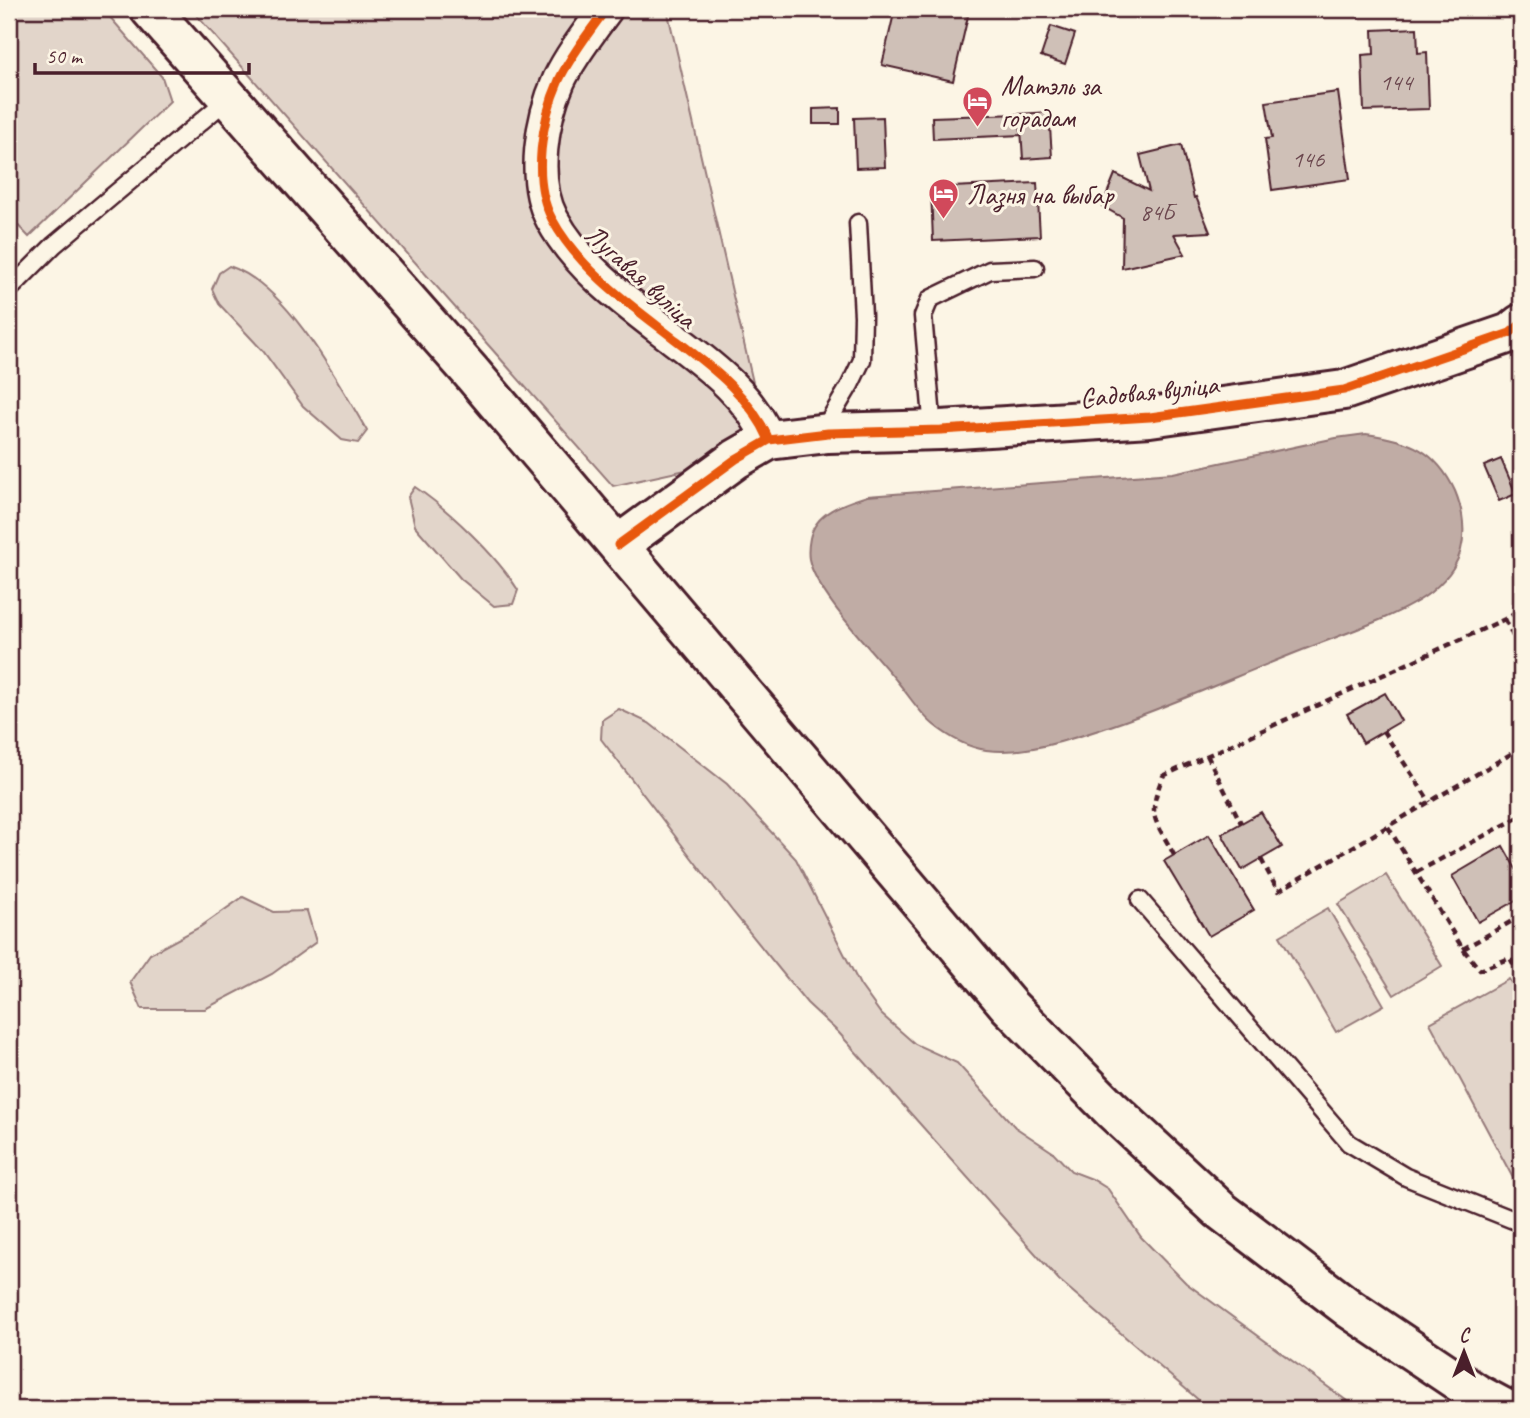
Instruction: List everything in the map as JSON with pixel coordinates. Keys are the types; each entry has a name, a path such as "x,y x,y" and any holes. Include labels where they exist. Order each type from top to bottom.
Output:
{"main road":[{"path":"150,9 470,371 1009,1006 1111,1109 1220,1210 1350,1309 1477,1394 1505,1409"},
{"name":"Садовая вуліца","path":"769,440 821,434 1150,417 1344,390 1510,333 1521,324"},
{"path":"618,545 736,459 769,440"}],"street":[{"name":"Лугавая вуліца","path":"606,9 559,80 543,133 540,179 551,217 574,250 609,285 730,384 748,404 769,440"}],"lane":[{"path":"9,290 54,245 229,98"},
{"path":"821,434 862,360 863,316 858,223"},
{"path":"933,430 923,316 930,299 990,270 1035,268"},
{"path":"1140,900 1349,1143 1406,1177 1521,1223"}],"path":[{"path":"1174,855 1153,814 1154,799 1163,776 1505,620 1521,608"},
{"path":"1505,620 1521,653"},
{"path":"1383,731 1430,802"},
{"path":"1261,859 1279,891 1521,748"},
{"path":"1207,755 1241,823"},
{"path":"1417,872 1521,816"},
{"path":"1388,827 1463,949 1480,970 1510,958 1521,978"},
{"path":"1463,949 1521,916"}],"shaded area":[{"path":"9,9 103,9 162,77 170,101 29,237 9,216"},
{"path":"191,9 667,9 763,426 736,459 613,486"},
{"path":"229,266 250,276 271,292 308,336 367,431 358,443 342,440 303,406 263,351 219,304 212,289 219,273"},
{"path":"1366,434 1420,449 1439,466 1455,491 1463,520 1463,540 1458,559 1440,584 1418,601 1368,625 1151,711 1051,744 1014,750 986,750 965,744 940,729 919,709 846,622 822,589 809,559 810,538 818,521 832,510 867,496 1173,473"},
{"path":"415,487 457,520 509,576 518,590 513,604 494,606 461,579 415,526 408,497"},
{"path":"619,709 649,723 727,784 796,859 860,985 881,1014 915,1044 957,1063 1015,1127 1054,1153 1071,1171 1108,1189 1141,1237 1186,1283 1358,1409 1209,1409 1059,1280 839,1033 807,1003 733,912 601,739 602,720"},
{"path":"1386,875 1442,966 1394,995 1338,904"},
{"path":"243,897 274,912 307,911 316,942 272,974 205,1009 142,1009 130,982 150,954 200,927"},
{"path":"1328,908 1384,1005 1336,1032 1280,936"},
{"path":"1509,979 1521,1001 1521,1173 1513,1178 1430,1023"}],"building":[{"path":"895,9 937,9 968,16 953,81 882,65"},
{"path":"1090,9 1118,9 1117,15"},
{"path":"1051,26 1075,34 1065,64 1041,56"},
{"path":"1417,28 1418,53 1427,52 1429,109 1364,111 1362,55 1374,54 1373,30"},
{"path":"1338,92 1350,179 1272,190 1265,139 1272,138 1266,102"},
{"path":"840,108 840,124 813,124 813,109"},
{"path":"1049,112 1052,157 1023,159 1020,114"},
{"path":"1020,114 1021,135 933,139 932,117"},
{"name":"Лазня на выбар","path":"883,117 885,167 856,168 854,118"},
{"path":"1181,145 1194,198 1196,197 1210,232 1174,234 1185,254 1122,268 1123,218 1102,206 1115,174 1149,191 1140,155"},
{"path":"1037,183 1040,236 933,241 931,188"},
{"path":"1501,459 1516,494 1499,501 1484,466"},
{"path":"1385,693 1401,721 1363,743 1347,714"},
{"path":"1261,812 1282,847 1242,870 1222,834"},
{"path":"1209,835 1254,910 1209,936 1164,861"},
{"path":"1503,846 1521,878 1521,898 1478,922 1452,876"}],"cycle path":[{"path":"606,9 569,61 548,112 541,149 541,168 542,186 552,219 576,253 606,284 728,382 751,409 769,440"},
{"path":"618,545 736,459 769,440 828,433 941,430 1150,417 1344,390 1510,333 1521,324"}],"place":[{"name":"Матэль за горадам","path":"978,128"},
{"name":"Лазня на выбар","path":"944,221"}]}
